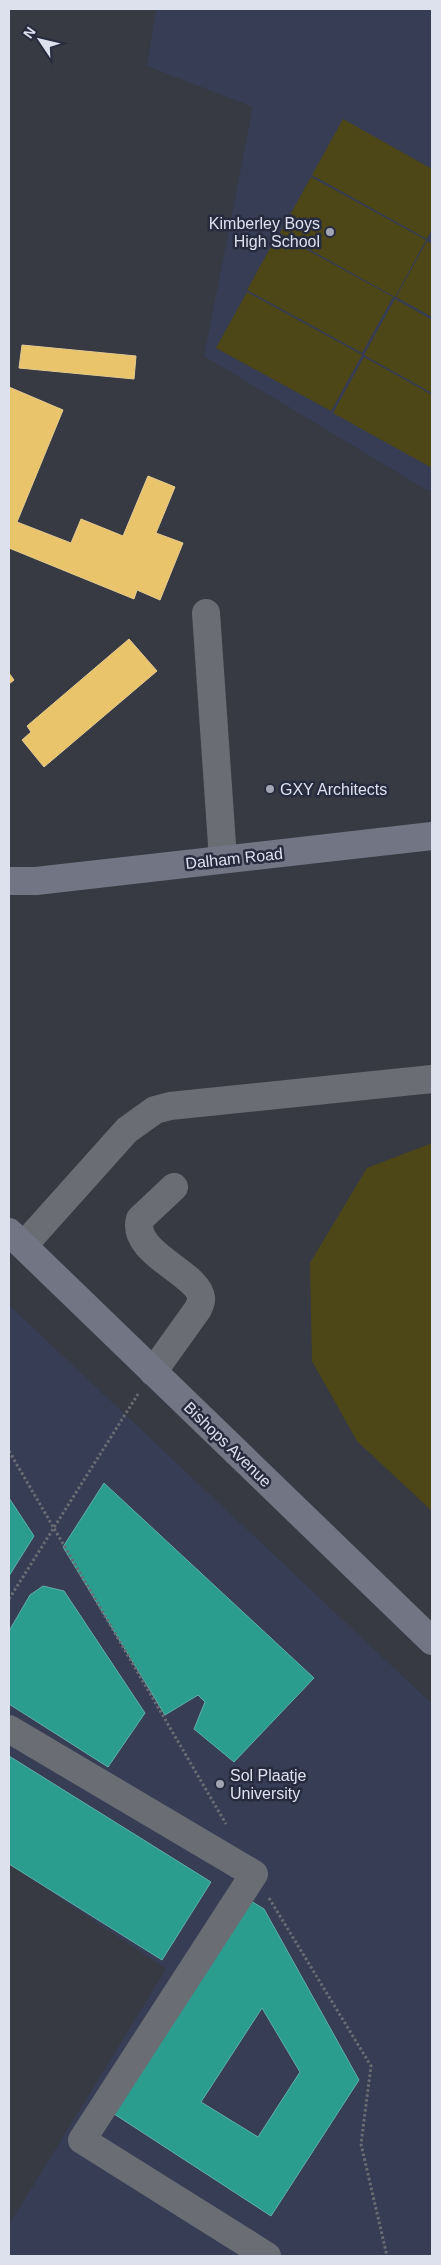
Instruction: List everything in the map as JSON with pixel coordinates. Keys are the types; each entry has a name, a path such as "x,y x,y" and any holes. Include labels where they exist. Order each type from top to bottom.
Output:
{"highway":[{"name":"Dalham Road","path":"9,887 36,881 432,836"},
{"name":"Dalham Road","path":"9,881 36,881"},
{"name":"Bishops Avenue","path":"9,1223 17,1239 432,1641"}],"street":[{"path":"206,613 223,859"},
{"path":"17,1239 111,1146 141,1119 155,1110 170,1106 432,1079"},
{"path":"153,1372 198,1309 202,1299 198,1290 156,1254 140,1232 140,1219 174,1187"},
{"path":"9,1729 254,1874 82,2140 266,2256"}],"path":[{"path":"9,1598 153,1372"}],"shaded area":[{"name":"Kimberley Boys High School","path":"156,9 432,9 432,491 425,489 204,356 253,107 147,66"},
{"path":"343,119 432,169 432,229 427,239 312,175"},
{"path":"311,177 426,240 395,297 280,233"},
{"path":"278,234 393,297 362,353 247,290"},
{"path":"427,241 432,244 432,317 396,297"},
{"path":"247,292 362,355 331,411 216,348"},
{"path":"395,299 432,320 432,393 364,355"},
{"path":"364,357 432,395 432,468 333,413"},
{"path":"432,1143 432,1511 357,1441 312,1361 310,1263 367,1168"},
{"name":"Sol Plaatje University","path":"9,1305 432,1704 432,2256 9,2256 9,2225 166,1969 9,1864"}],"building: Homes":[{"path":"22,345 136,356 134,379 19,368"},
{"path":"9,387 63,410 17,522 71,543 81,519 123,536 148,476 175,487 156,533 183,543 160,600 137,590 134,599 9,548"},
{"path":"129,639 157,671 44,767 22,740 31,732 27,726"},
{"path":"9,673 14,680 9,684"}],"building: Schools":[{"path":"104,1483 314,1678 234,1762 194,1729 205,1702 198,1695 165,1715 63,1547"},
{"path":"9,1498 34,1536 9,1576"},
{"path":"43,1586 64,1591 145,1713 108,1767 9,1704 9,1631 30,1595"},
{"path":"9,1756 211,1882 162,1960 9,1864"},
{"path":"246,1898 264,1909 359,2080 271,2216 108,2110","holes":["262,2008 300,2072 258,2137 201,2102"]}],"place":[{"name":"Kimberley Boys High School","path":"330,232"},
{"name":"GXY Architects","path":"270,789"},
{"name":"Sol Plaatje University","path":"220,1784"}]}
